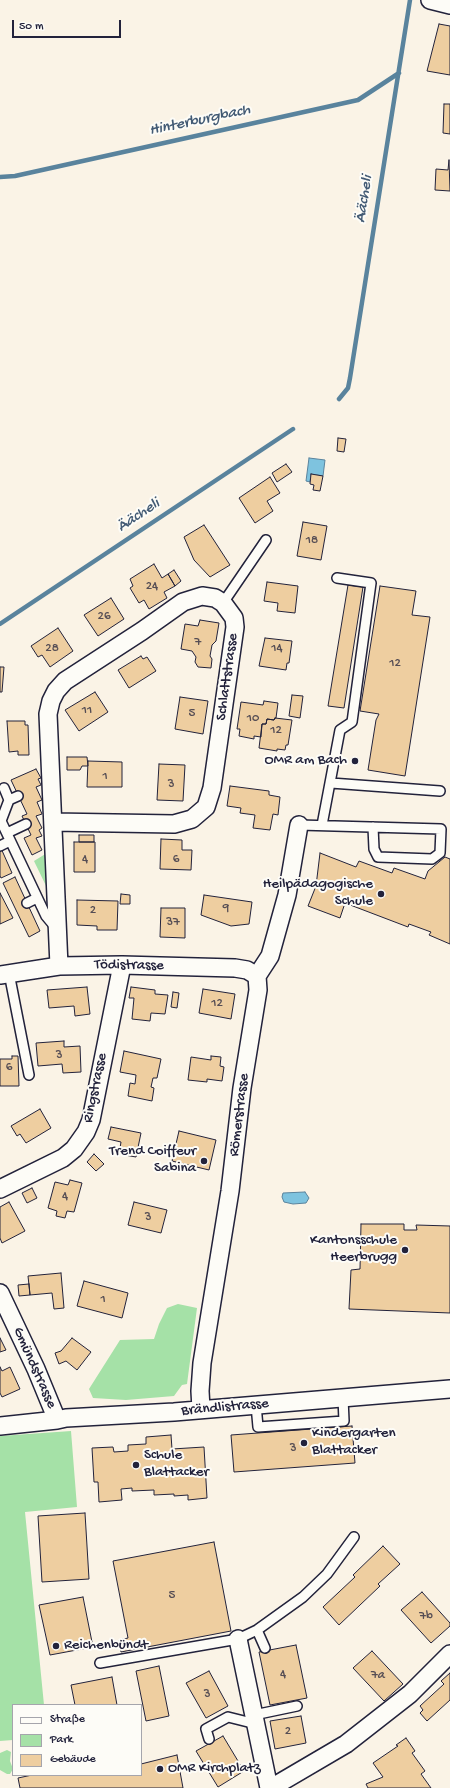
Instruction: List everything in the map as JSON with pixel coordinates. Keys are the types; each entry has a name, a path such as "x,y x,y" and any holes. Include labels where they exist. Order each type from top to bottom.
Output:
{"street":[{"path":"430,0 450,5"},
{"path":"59,966 48,714 51,700 56,691 65,681 142,631 183,602 202,596 216,598 223,603"},
{"name":"Schlattstrasse","path":"53,822 174,824 192,819 206,807 212,788 235,627 234,618 223,603"},
{"path":"257,976 270,956 286,896 299,825"},
{"name":"Tödistrasse","path":"4,974 59,966 122,965 235,968 247,970 257,976"},
{"name":"Ringstrasse","path":"0,1190 63,1158 77,1146 86,1132 91,1120 122,965"},
{"name":"Römerstrasse","path":"201,1409 200,1391 202,1362 230,1191 242,1088 258,990 257,976"},
{"name":"Gmündstrasse","path":"0,1293 36,1369 57,1420"},
{"name":"Brändlistrasse","path":"0,1426 66,1418 256,1405 450,1389"},
{"path":"238,1638 270,1788 346,1744 410,1694 450,1654"}],"lane":[{"path":"223,603 266,540"},
{"path":"322,825 340,730 352,722 371,583 337,578"},
{"path":"331,783 440,791"},
{"path":"4,788 8,800 1,821 46,916 58,931"},
{"path":"8,800 18,796"},
{"path":"0,846 8,837 26,824"},
{"path":"299,825 322,825 441,829 440,853 434,861 378,857 374,849 374,827"},
{"path":"27,903 37,898"},
{"path":"4,974 29,1075"},
{"path":"256,1405 258,1428 344,1421 343,1398"},
{"path":"100,1663 238,1638 257,1630 303,1598 327,1574 354,1537"},
{"path":"257,1630 262,1638 265,1648"},
{"path":"209,1739 206,1730 228,1717 255,1719 297,1706"}],"green space":[{"path":"47,853 49,892 34,861"},
{"path":"178,1304 197,1308 187,1384 182,1385 174,1396 126,1400 93,1398 89,1389 120,1340 154,1339 167,1308"},
{"path":"71,1431 77,1507 25,1512 44,1704 12,1704 12,1740 0,1741 0,1436"},
{"path":"7,1750 11,1752 10,1761 12,1771 10,1774 0,1770 0,1753"}],"water":[{"path":"309,458 325,460 323,476 311,474 310,482 306,481"},
{"path":"305,1192 309,1198 306,1203 293,1204 284,1202 282,1197 283,1193"}],"building":[{"path":"439,24 450,26 450,75 427,71"},
{"path":"444,104 450,104 450,134 443,133"},
{"path":"449,160 450,191 435,190 436,169 448,170"},
{"path":"338,438 346,439 344,452 337,451"},
{"path":"286,464 292,472 277,482 272,473"},
{"path":"311,474 323,476 320,491 313,490 314,485 310,484"},
{"path":"270,477 280,493 267,501 273,511 255,523 239,498"},
{"path":"303,522 327,526 321,560 297,556"},
{"path":"204,525 230,565 210,577 194,560 184,537"},
{"path":"154,564 162,578 168,574 175,586 164,592 167,598 149,609 144,600 139,603 130,588 133,586 130,579"},
{"path":"174,570 181,581 175,586 168,574"},
{"path":"267,582 298,586 295,613 277,611 278,603 264,601"},
{"path":"348,585 363,587 344,708 328,706"},
{"name":"OMR am Bach","path":"380,586 416,591 412,615 430,617 405,776 368,770 376,720 379,714 360,711"},
{"path":"111,598 124,619 98,636 84,615"},
{"path":"200,620 219,623 216,641 212,645 210,656 212,659 211,668 198,667 195,662 196,657 192,651 181,649 185,624 198,626"},
{"path":"58,628 73,651 50,667 42,655 38,657 31,646"},
{"path":"265,638 292,641 289,663 287,663 286,670 259,666"},
{"path":"141,656 143,659 147,657 156,671 129,688 118,670"},
{"path":"0,667 4,667 2,692 0,692"},
{"path":"95,692 108,712 79,731 65,710"},
{"path":"292,695 303,696 300,718 289,716"},
{"path":"180,697 208,701 203,734 175,729"},
{"path":"264,701 278,703 276,718 274,720 267,719 266,724 262,724 261,737 254,736 254,739 239,736 240,729 237,729 241,702 263,705"},
{"path":"275,718 292,720 288,745 286,745 285,750 277,749 277,751 259,748 262,724 266,724 267,719 274,720"},
{"path":"7,721 25,721 25,725 28,725 29,755 18,755 18,751 9,752"},
{"path":"67,757 87,757 88,766 82,766 80,770 67,770"},
{"path":"88,761 122,762 122,787 87,787"},
{"path":"159,764 185,765 183,801 157,800"},
{"path":"36,769 41,778 38,779 41,785 36,787 42,800 37,802 42,814 36,816 42,828 39,830 42,836 36,838 42,850 32,855 24,838 31,835 22,816 27,814 11,780"},
{"path":"230,786 269,791 269,795 280,797 278,815 273,814 270,830 253,828 255,815 240,813 241,808 227,806"},
{"path":"79,835 94,835 94,842 79,842"},
{"path":"161,839 182,840 182,850 192,850 191,870 160,869"},
{"path":"74,842 95,842 95,872 74,872"},
{"path":"0,846 12,873 1,878 0,876"},
{"name":"Heilpädagogische Schule","path":"320,853 356,867 359,861 392,873 394,868 425,879 428,871 445,857 450,859 450,944 429,935 431,932 409,924 408,927 345,903 340,918 308,906 316,886"},
{"path":"15,877 40,931 29,937 3,883"},
{"path":"0,893 13,918 0,924"},
{"path":"121,894 130,895 130,904 120,904"},
{"path":"204,895 252,902 249,924 231,926 201,915"},
{"path":"77,900 118,901 117,930 97,930 97,926 77,925"},
{"path":"161,908 185,908 185,938 160,937"},
{"path":"87,987 90,1014 75,1016 74,1006 49,1008 47,990"},
{"path":"131,987 155,990 155,994 168,995 165,1014 151,1013 150,1021 132,1019 134,998 129,998"},
{"path":"203,989 235,994 231,1019 199,1013"},
{"path":"173,992 179,993 177,1008 171,1007"},
{"path":"64,1041 64,1047 80,1046 81,1072 63,1073 62,1064 38,1066 36,1043"},
{"path":"124,1051 161,1059 157,1078 153,1078 151,1087 154,1088 152,1101 128,1096 130,1083 135,1084 136,1075 120,1072"},
{"path":"12,1056 18,1056 19,1086 0,1086 0,1059 12,1059"},
{"path":"211,1056 221,1057 220,1066 224,1067 222,1081 207,1079 207,1082 188,1080 191,1057 211,1060"},
{"path":"40,1109 51,1128 26,1143 20,1134 17,1136 11,1126"},
{"path":"111,1127 141,1133 136,1157 119,1154 121,1142 108,1139"},
{"path":"179,1131 216,1140 209,1170 172,1161"},
{"path":"94,1154 104,1164 96,1171 87,1162"},
{"path":"70,1180 82,1183 74,1212 67,1211 65,1218 56,1216 57,1211 48,1208 55,1182 68,1185"},
{"path":"32,1188 37,1198 27,1203 22,1193"},
{"path":"9,1202 25,1231 2,1243 0,1238 0,1207"},
{"path":"134,1202 167,1210 161,1233 128,1225"},
{"name":"Kantonsschule Heerbrugg","path":"361,1224 404,1224 404,1230 417,1230 416,1225 450,1226 450,1313 349,1309 351,1270 360,1269"},
{"path":"61,1273 64,1308 54,1309 52,1293 30,1295 28,1276"},
{"path":"84,1281 128,1293 122,1318 77,1306"},
{"path":"29,1284 30,1295 19,1296 18,1285"},
{"path":"0,1338 6,1350 0,1352"},
{"path":"72,1338 91,1352 77,1370 66,1361 59,1364 55,1353 61,1351"},
{"path":"0,1367 2,1371 10,1367 20,1389 2,1397 0,1393"},
{"path":"352,1426 355,1463 234,1472 231,1435"},
{"path":"171,1435 172,1449 204,1447 207,1498 188,1500 188,1495 154,1495 154,1490 132,1491 132,1488 121,1489 122,1500 99,1502 98,1482 94,1482 92,1448 113,1447 114,1452 128,1451 128,1445 146,1444 146,1437"},
{"path":"85,1513 89,1579 42,1582 38,1516"},
{"path":"214,1542 231,1631 121,1652 119,1640 128,1638 113,1561"},
{"path":"383,1546 400,1564 378,1584 380,1586 339,1625 323,1607 355,1577 353,1575"},
{"path":"422,1592 450,1623 450,1626 431,1643 401,1610"},
{"path":"83,1597 93,1647 50,1655 39,1605"},
{"path":"296,1645 307,1698 270,1705 259,1652"},
{"path":"372,1651 403,1684 384,1701 353,1668"},
{"path":"159,1666 169,1716 146,1721 136,1671"},
{"path":"209,1671 228,1706 206,1718 186,1683"},
{"path":"450,1673 450,1700 427,1721 420,1713 423,1710 420,1706 444,1684 441,1681"},
{"path":"112,1677 117,1704 75,1704 71,1685"},
{"path":"301,1716 306,1743 275,1749 270,1721"},
{"path":"223,1736 244,1771 218,1787 196,1751"},
{"path":"406,1738 415,1751 412,1753 425,1771 421,1774 431,1788 368,1788 366,1784 383,1777 373,1763 398,1746 396,1745"},
{"name":"OMR Kirchplatz","path":"177,1755 183,1788 20,1788 18,1778 27,1776 142,1776 142,1764"}],"waterway":[{"name":"Äächeli","path":"339,399 348,388 350,378 410,0"},
{"name":"Hinterburgbach","path":"0,177 15,176 358,100 399,73"},
{"name":"Äächeli","path":"0,624 293,429"}],"place":[{"name":"OMR am Bach","path":"355,761"},
{"name":"Heilpädagogische Schule","path":"381,894"},
{"name":"Trend Coiffeur Sabina","path":"204,1161"},
{"name":"Kantonsschule Heerbrugg","path":"405,1250"},
{"name":"Kindergarten Blattacker","path":"304,1443"},
{"name":"Schule Blattacker","path":"136,1465"},
{"name":"Reichenbündt","path":"56,1646"},
{"name":"OMR Kirchplatz","path":"160,1769"}]}
